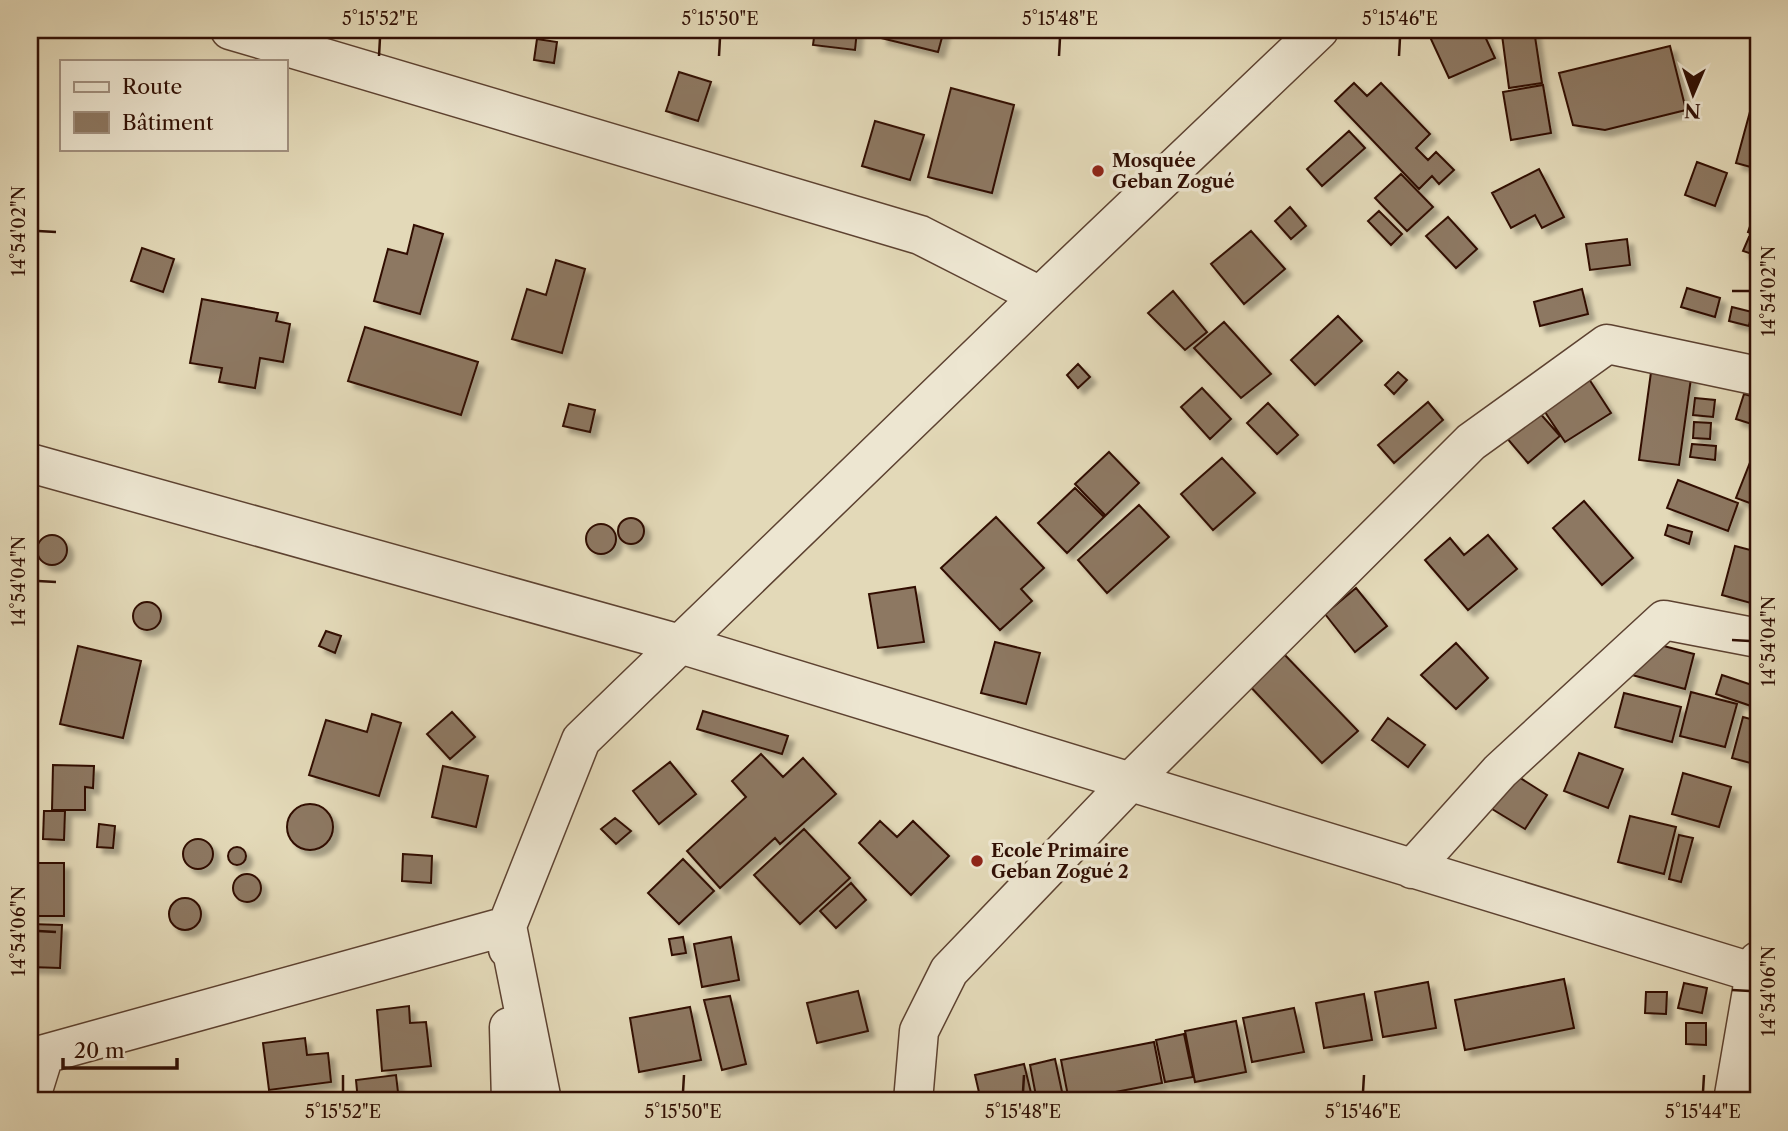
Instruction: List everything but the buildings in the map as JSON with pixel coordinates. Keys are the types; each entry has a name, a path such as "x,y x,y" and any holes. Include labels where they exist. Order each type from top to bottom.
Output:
{"street":[{"path":"230,30 920,235 1040,296"},
{"path":"511,1101 508,926 581,740 1319,30"},
{"path":"913,1101 919,1031 949,971 1130,782 1471,442 1607,344 1758,376"},
{"path":"32,472 680,645 1412,869 1757,970 1733,1101"},
{"path":"1412,869 1500,771 1664,620 1758,638"},
{"path":"30,1100 37,1057 508,926"},
{"path":"508,926 542,1101"}],"place":[{"name":"Mosquée Geban Zogué","path":"1098,171"},
{"name":"Ecole Primaire Geban Zogué 2","path":"977,861"}]}
